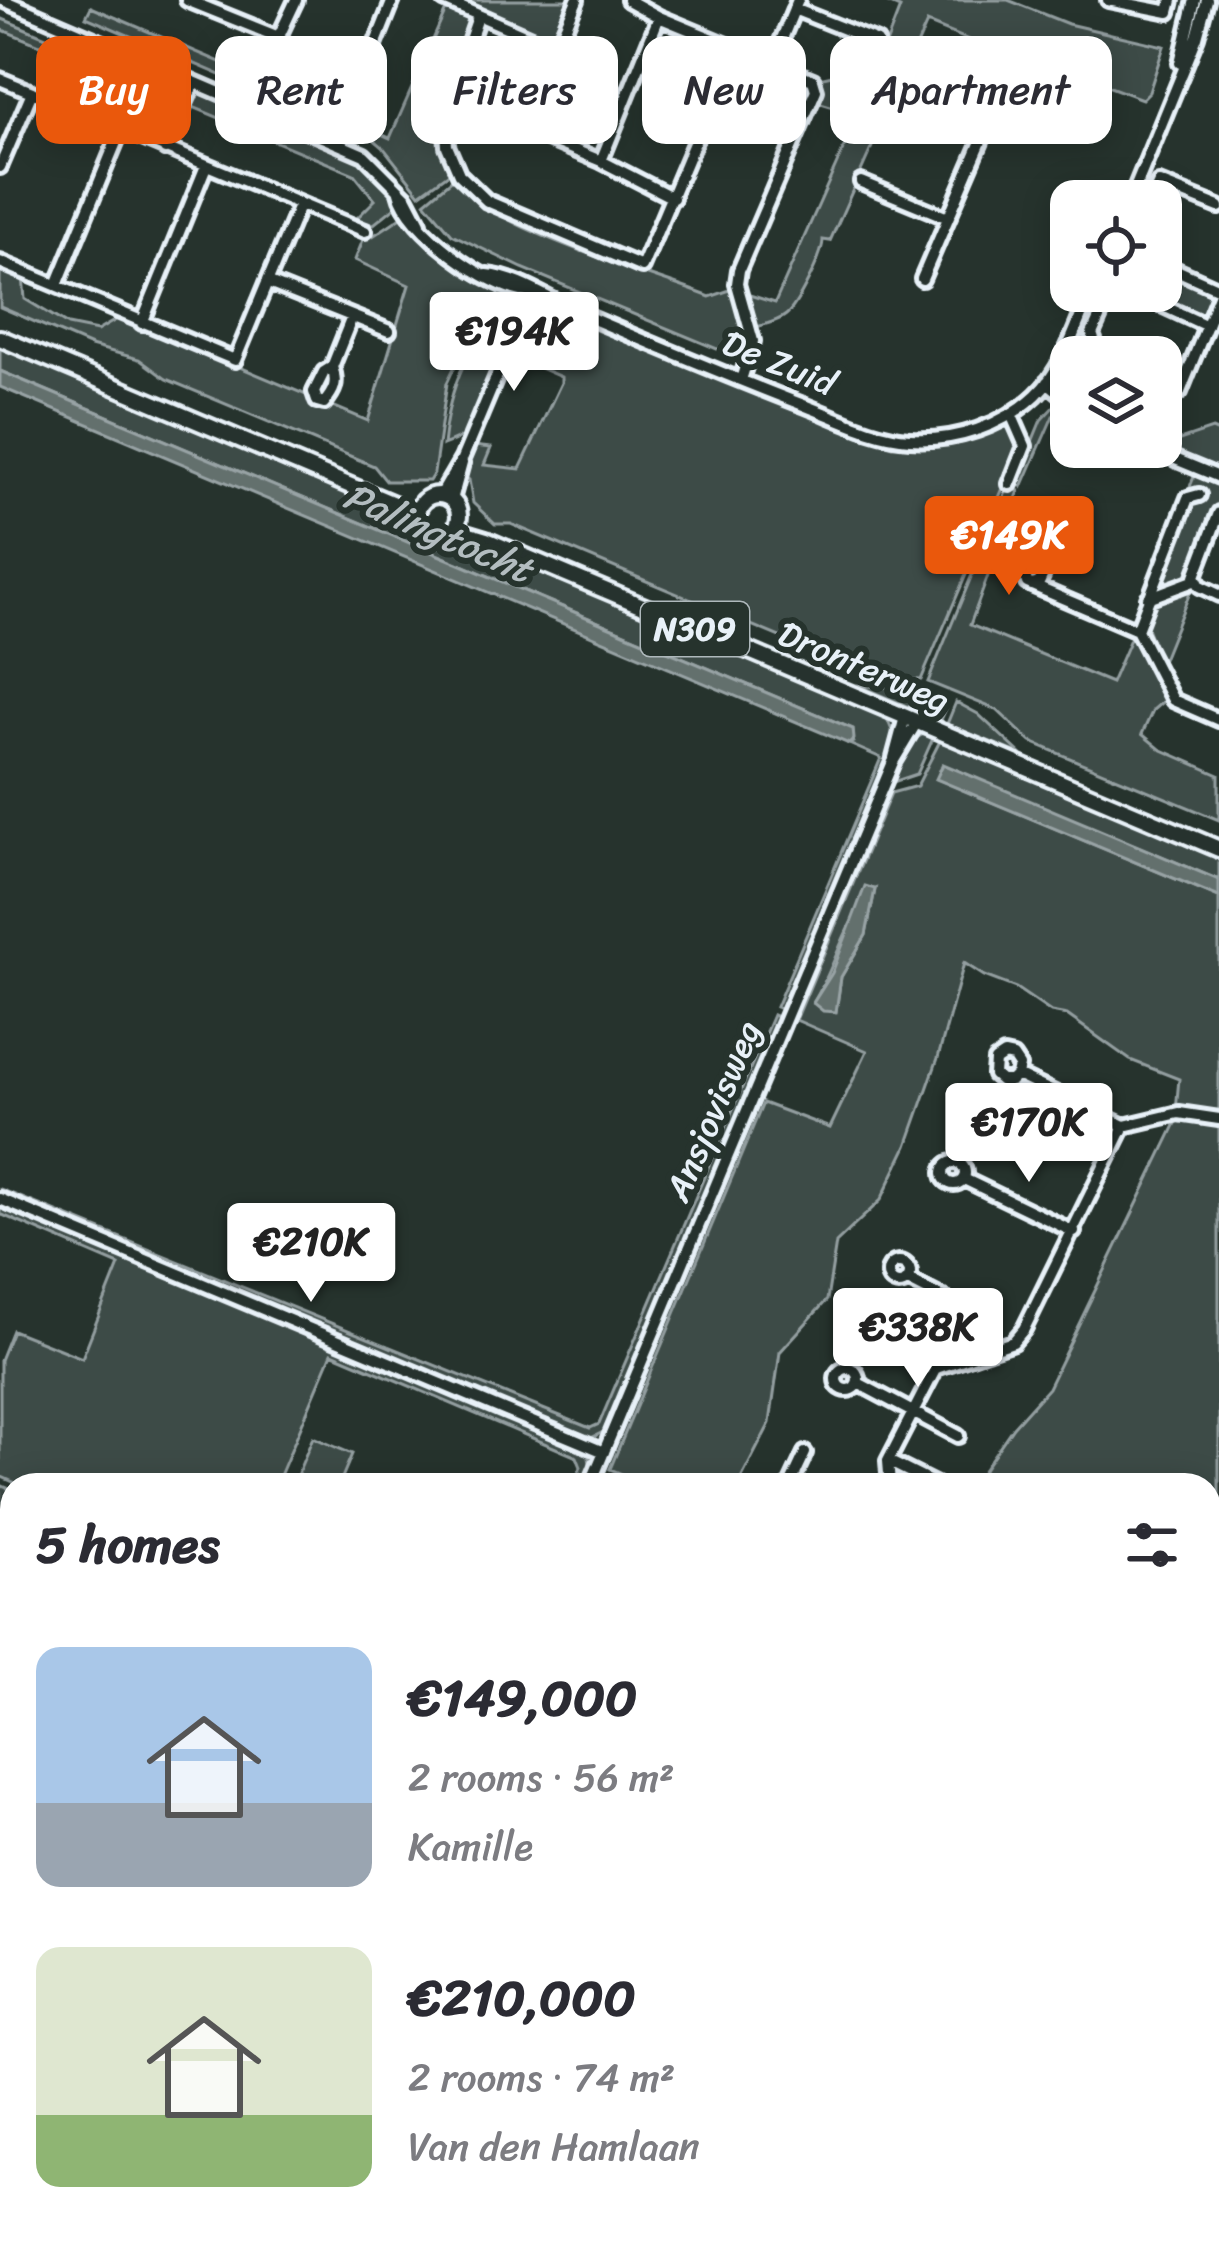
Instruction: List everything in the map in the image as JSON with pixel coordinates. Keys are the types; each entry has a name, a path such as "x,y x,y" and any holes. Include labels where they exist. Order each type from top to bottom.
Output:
{"main road":[{"name":"N309","path":"0,338 385,497 419,508 446,498 456,524 442,536 430,535 420,526 419,508"},
{"name":"Dronterweg","path":"456,524 1219,849"}],"street":[{"path":"187,0 275,36"},
{"path":"281,36 296,0"},
{"path":"379,36 393,0"},
{"path":"444,0 524,36"},
{"path":"562,36 578,0"},
{"path":"629,0 705,36"},
{"path":"1108,0 1156,12 1169,12 1172,0"},
{"name":"De Zuid","path":"2,3 215,92"},
{"path":"783,36 796,4 865,36"},
{"path":"1138,180 1174,90 1200,5 1219,17"},
{"path":"478,17 450,89 444,126 459,174 487,201 642,267 695,144"},
{"path":"601,161 659,17"},
{"path":"806,77 813,80 816,90 806,113"},
{"path":"0,79 36,94"},
{"path":"165,148 194,83"},
{"path":"0,167 32,92"},
{"path":"57,285 115,144"},
{"path":"155,144 365,231"},
{"name":"De Zuid","path":"339,144 375,163 399,192 410,217 448,255 507,288 531,292 855,426 909,439 947,438 1011,414 1047,382 1082,312"},
{"path":"560,144 673,198"},
{"path":"741,380 753,341 737,284 739,270 793,144"},
{"path":"922,279 980,144"},
{"path":"142,323 206,166"},
{"path":"861,182 948,218"},
{"path":"1182,192 1219,207"},
{"path":"0,262 235,360 299,206"},
{"path":"1182,275 1218,298 1182,387"},
{"path":"269,283 389,332"},
{"path":"446,498 531,292"},
{"path":"1175,312 1207,326"},
{"path":"332,368 352,317"},
{"path":"1010,484 1025,446 1011,414"},
{"path":"1182,462 1219,477"},
{"path":"1137,630 1188,498 1199,495"},
{"path":"1219,513 1195,570 1200,586 1219,595"},
{"path":"1148,598 1196,580"},
{"path":"1032,585 1137,630 1173,700 1219,720"},
{"name":"Ansjovisweg","path":"595,1473 911,720"},
{"path":"1017,1075 1124,1126 1179,1113 1219,1119"},
{"path":"889,1473 888,1461 936,1368 1013,1342 1024,1329 1124,1126"},
{"path":"964,1179 1074,1232"},
{"path":"0,1199 604,1452"},
{"path":"908,1280 972,1313 987,1351"},
{"path":"858,1383 958,1436"},
{"path":"797,1473 805,1453"},
{"path":"888,1461 912,1473"}],"shaded area":[{"path":"448,0 571,0 556,36 536,36"},
{"path":"881,0 1008,0 1068,24 1164,46 1149,92 1142,99 1112,88 1112,36 959,36 927,23 921,36 889,36 900,8"},
{"path":"91,7 159,36 130,36 86,17"},
{"path":"446,10 471,20 465,36 435,36"},
{"path":"0,18 44,36 36,36 36,44 0,29"},
{"path":"191,50 215,60 215,73 191,62"},
{"path":"830,75 830,106 814,101 819,78"},
{"path":"194,90 215,99 215,116 191,106"},
{"path":"411,90 411,144 442,144 452,171 420,194 379,144 387,144"},
{"path":"282,144 321,144 358,160 399,204 374,224 354,221 375,200 354,174"},
{"path":"846,144 873,144 830,241 823,240 791,310 757,327 743,293 775,303"},
{"path":"455,177 500,215 573,248 710,297 730,290 745,327 746,348 717,349 452,234 425,202"},
{"path":"406,214 449,262 502,290 447,383 429,481 386,481 374,466 166,379 139,359 91,346 0,307 0,267 23,276 25,299 68,325 97,331 121,317 368,421 409,285 355,260 365,235 373,236"},
{"path":"1182,279 1215,294 1206,316 1182,306"},
{"path":"509,293 505,340 475,420 466,434 443,445 464,364"},
{"path":"542,309 893,446 961,443 1009,420 1021,446 921,680 875,677 511,524 495,524 473,503 469,480 461,475 474,446 491,448 484,465 520,469 561,383 561,377 512,356 528,317"},
{"path":"0,346 405,513 428,539 464,538 886,716 893,733 883,769 784,1010 776,1007 881,758 849,744 853,729 0,371"},
{"path":"0,371 853,729 854,739 849,744 0,387"},
{"path":"1050,410 1050,423 1022,487 1016,481 1041,420"},
{"path":"1212,429 1219,432 1219,470 1182,454 1182,439"},
{"path":"1196,472 1219,486 1219,503 1190,576 1155,590 1188,506 1198,502 1201,492 1189,489"},
{"path":"1008,487 1019,491 970,625 1111,683 1133,632 1167,698 1153,710 1142,734 1160,749 1219,775 1219,820 1031,742 997,710 928,682"},
{"path":"1193,585 1161,664 1144,620 1150,604"},
{"path":"856,685 916,689 948,701 940,720"},
{"path":"956,702 978,714 1022,755 947,724"},
{"path":"928,733 934,736 917,774 887,784 907,746"},
{"path":"941,739 1219,856 1219,880 942,765 937,779 1219,897 1219,1112 1176,1110 1179,1079 1130,1060 1067,1015 1051,1012 1016,988 964,963 907,1146 881,1200 836,1243 827,1300 780,1352 770,1423 744,1473 620,1473 610,1469 763,1103 830,1128 867,1051 796,1020 891,793 917,786","holes":["875,890 866,935 841,977 836,1011 813,1003 855,915"]},
{"path":"943,764 1219,880 1219,897 936,779"},
{"path":"865,886 875,889 866,935 841,977 836,1012 823,1011 813,1003 832,973"},
{"path":"773,1015 780,1018 607,1430 591,1438 0,1196 0,1189 590,1428 599,1424"},
{"path":"1179,1117 1219,1122 1219,1473 981,1473 1048,1388"},
{"path":"0,1203 588,1451 591,1470 578,1473 577,1457 332,1353 281,1473 0,1473 0,1360 12,1330 82,1358 119,1265 0,1214"},
{"path":"313,1437 352,1454 344,1473 298,1473"}],"water label":[{"name":"Palingtocht","path":"438,532"}]}
